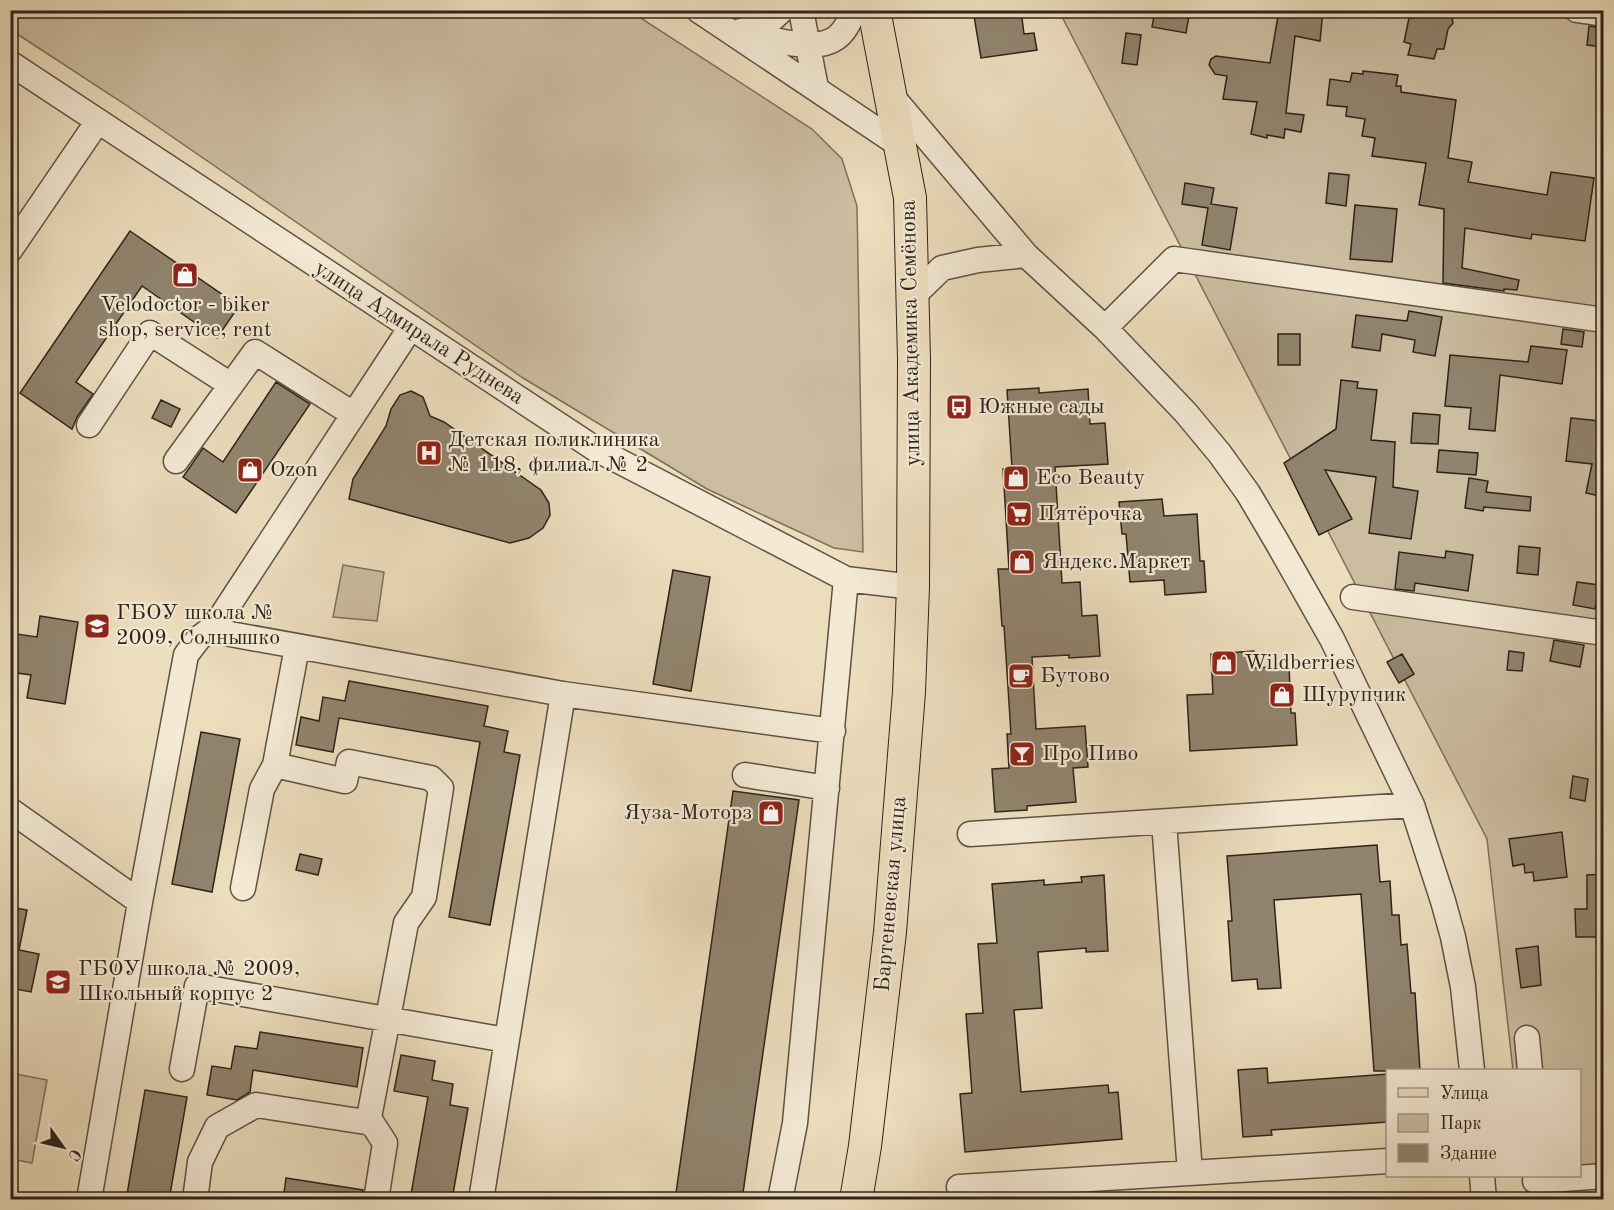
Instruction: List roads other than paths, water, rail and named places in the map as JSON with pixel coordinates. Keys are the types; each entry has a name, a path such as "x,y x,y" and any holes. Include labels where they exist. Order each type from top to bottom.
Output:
{"main road":[{"name":"улица Академика Семёнова","path":"874,10 910,198 914,359 913,587"},
{"name":"Бартеневская улица","path":"856,1200 865,1146 890,932 909,692 913,587"}],"street":[{"path":"698,10 732,29 898,144"},
{"path":"732,29 769,22 782,10"},
{"path":"801,10 816,88"},
{"path":"732,29 780,42 817,45 836,39 848,25 855,10"},
{"path":"1577,10 1604,14"},
{"name":"улица Адмирала Руднева","path":"10,63 594,448 846,579 913,587"},
{"path":"888,92 1026,255 1105,328 1186,413 1248,493 1304,586 1412,805 1453,937 1463,987 1472,1069"},
{"path":"10,250 98,121"},
{"path":"912,297 942,268 978,260 1026,255"},
{"path":"1105,328 1174,259 1604,321"},
{"path":"89,1200 140,902 186,654 199,638 214,626 411,327"},
{"path":"89,425 150,333 231,385"},
{"path":"176,461 255,352 353,414"},
{"path":"780,1200 795,1123 846,579"},
{"path":"1353,597 1604,633"},
{"path":"214,626 230,634 563,694 832,731"},
{"path":"243,888 262,789 276,765 297,647"},
{"path":"481,1200 563,694"},
{"path":"276,765 345,780 350,762 431,778 441,788 424,897 406,923 368,1123"},
{"path":"746,775 827,788"},
{"path":"970,834 1412,805"},
{"path":"10,810 140,902"},
{"path":"1164,822 1190,1173"},
{"path":"182,1069 197,986 506,1040"},
{"path":"1527,1038 1530,1069"},
{"path":"195,1200 201,1162 217,1127 256,1105 372,1123 386,1143 376,1200"},
{"path":"959,1187 1386,1161"},
{"path":"1540,1179 1604,1176"},
{"path":"1482,1177 1484,1200"}],"place":[{"name":"Velodoctor - biker shop, service, rent","path":"185,275"},
{"name":"Южные сады","path":"959,407"},
{"name":"Детская поликлиника № 118, филиал № 2","path":"429,453"},
{"name":"Ozon","path":"250,470"},
{"name":"Eco Beauty","path":"1016,478"},
{"name":"Пятёрочка","path":"1019,514"},
{"name":"Яндекс.Маркет","path":"1022,562"},
{"name":"ГБОУ школа № 2009, Солнышко","path":"97,626"},
{"name":"Wildberries","path":"1224,663"},
{"name":"Бутово","path":"1021,676"},
{"name":"Шурупчик","path":"1282,695"},
{"name":"Про Пиво","path":"1022,754"},
{"name":"Яуза-Моторз","path":"771,813"},
{"name":"ГБОУ школа № 2009, Школьный корпус 2","path":"58,982"}]}
